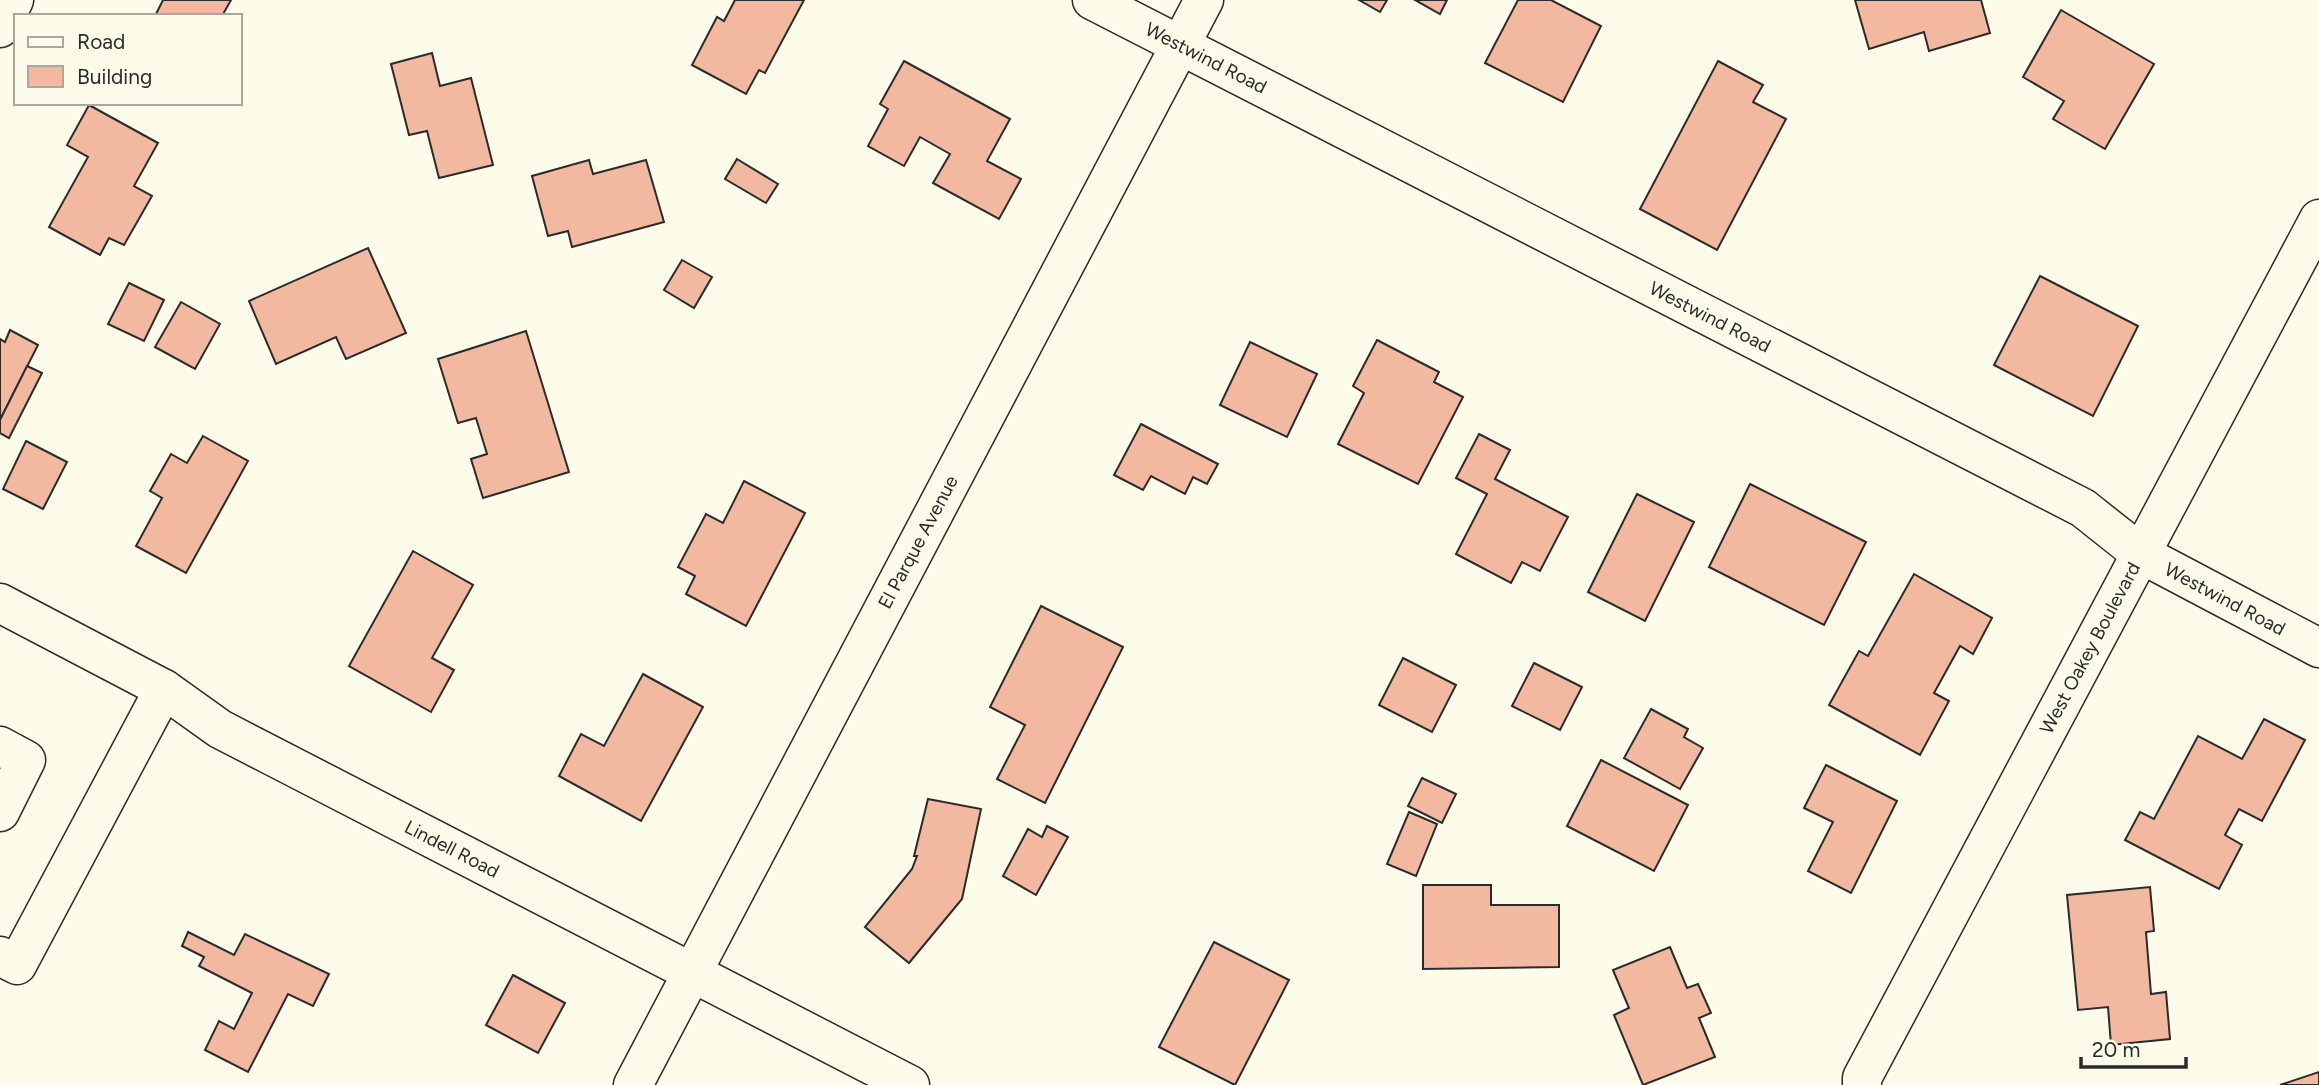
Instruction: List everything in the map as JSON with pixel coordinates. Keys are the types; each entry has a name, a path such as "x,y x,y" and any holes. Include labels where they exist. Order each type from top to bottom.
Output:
{"street":[{"path":"0,28 14,0"},
{"name":"Westwind Road","path":"1092,0 2083,508 2141,554 2319,648"},
{"name":"El Parque Avenue","path":"633,1085 1204,0"},
{"name":"West Oakey Boulevard","path":"1858,1083 2319,219"},
{"name":"Lindell Road","path":"0,603 164,689 220,729 910,1085"},
{"path":"0,956 17,965 164,689"},
{"path":"0,746 26,760 0,811"}],"building":[{"path":"163,0 231,0 223,14 156,14"},
{"path":"735,0 804,0 765,73 759,70 746,94 692,65 717,17 724,21"},
{"path":"1359,0 1387,0 1380,12"},
{"path":"1415,0 1447,0 1440,14"},
{"path":"1518,0 1551,0 1601,26 1563,102 1485,63"},
{"path":"1855,0 1981,0 1990,33 1929,51 1924,32 1869,49"},
{"path":"2061,10 2154,64 2105,149 2053,119 2064,101 2023,77"},
{"path":"432,53 440,86 471,78 493,165 439,178 427,131 409,135 391,64"},
{"path":"904,61 1010,119 987,161 1021,179 999,219 933,183 950,154 920,137 904,166 868,146 888,109 880,104"},
{"path":"1718,61 1763,85 1753,102 1786,119 1717,250 1640,209"},
{"path":"89,105 158,143 134,186 152,196 124,245 109,238 100,255 49,227 88,157 67,145"},
{"path":"737,159 778,184 766,203 725,179"},
{"path":"589,160 593,174 646,160 664,222 572,247 568,231 548,236 532,176"},
{"path":"368,248 406,333 346,359 336,337 276,364 249,301"},
{"path":"682,260 712,277 694,308 664,290"},
{"path":"2040,276 2138,326 2093,416 1994,365"},
{"path":"129,283 164,300 144,341 108,324"},
{"path":"181,302 220,324 195,369 155,347"},
{"path":"10,330 38,345 0,420 0,339 5,342"},
{"path":"526,331 569,472 483,498 471,459 487,454 476,418 458,423 438,359"},
{"path":"1377,340 1439,372 1434,382 1463,397 1418,484 1338,444 1364,393 1353,386"},
{"path":"1250,342 1317,374 1287,437 1220,405"},
{"path":"27,366 42,373 9,438 0,433 0,420"},
{"path":"1141,424 1218,464 1207,484 1193,477 1185,494 1151,476 1143,490 1114,475"},
{"path":"1479,434 1510,450 1495,479 1568,517 1540,571 1522,562 1511,583 1456,554 1487,494 1456,478"},
{"path":"203,436 248,461 186,573 136,546 162,498 150,491 171,454 187,463"},
{"path":"26,441 67,462 43,509 3,489"},
{"path":"744,481 805,513 746,626 686,594 695,576 678,567 706,514 723,523"},
{"path":"1750,484 1866,542 1824,625 1709,567"},
{"path":"1637,494 1694,522 1645,621 1588,592"},
{"path":"413,551 473,585 432,658 454,670 431,712 349,666"},
{"path":"1914,574 1992,618 1973,654 1960,646 1934,693 1949,701 1920,755 1829,705 1859,651 1868,656"},
{"path":"1041,606 1123,647 1045,803 997,779 1025,725 990,707"},
{"path":"1403,658 1456,685 1432,732 1379,705"},
{"path":"1534,663 1582,687 1560,730 1512,706"},
{"path":"643,674 703,707 641,821 559,776 581,734 604,746"},
{"path":"1651,709 1688,729 1684,737 1703,748 1680,789 1624,758"},
{"path":"2264,719 2305,740 2262,821 2239,809 2225,835 2242,845 2219,889 2125,840 2140,812 2154,819 2198,736 2242,759"},
{"path":"1601,760 1688,805 1654,871 1567,826"},
{"path":"1826,765 1897,801 1851,893 1808,871 1833,822 1804,808"},
{"path":"1422,778 1456,794 1442,823 1408,806"},
{"path":"928,799 981,809 962,899 909,963 865,927 912,869"},
{"path":"1409,812 1437,824 1416,876 1387,864"},
{"path":"1047,826 1068,837 1036,895 1003,876 1028,829 1042,837"},
{"path":"1423,885 1491,885 1491,905 1559,905 1559,967 1423,969"},
{"path":"2150,887 2154,931 2146,932 2151,994 2166,992 2170,1039 2111,1045 2108,1007 2078,1010 2067,895"},
{"path":"188,932 234,955 245,934 329,974 313,1006 288,994 248,1072 205,1050 219,1021 234,1029 252,993 199,966 204,957 182,946"},
{"path":"1214,942 1289,980 1235,1085 1159,1047"},
{"path":"1670,947 1687,988 1698,984 1711,1013 1699,1018 1715,1057 1643,1085 1614,1015 1629,1008 1613,970"},
{"path":"513,975 565,1003 538,1053 486,1025"},
{"path":"2319,1072 2319,1085 2280,1085"}]}
